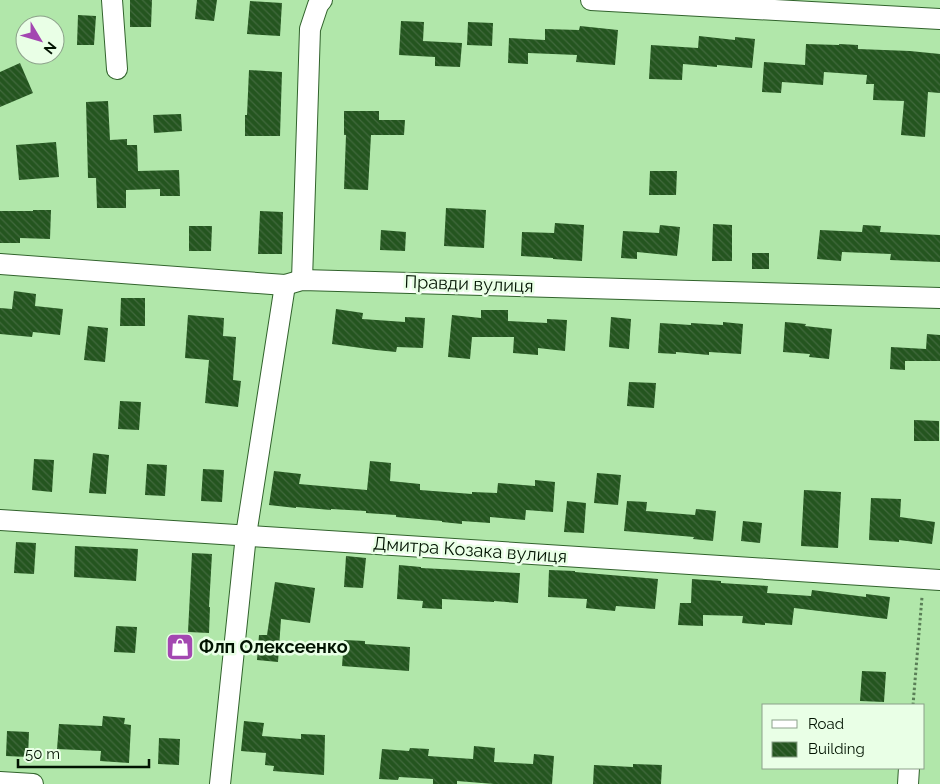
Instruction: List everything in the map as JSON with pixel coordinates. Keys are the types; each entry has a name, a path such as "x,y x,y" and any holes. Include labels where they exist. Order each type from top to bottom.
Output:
{"street":[{"path":"112,0 117,69"},
{"path":"220,784 246,535 293,283 310,30 318,5 322,0"},
{"path":"590,0 940,19"},
{"name":"Правди вулиця","path":"0,264 293,283 940,298"},
{"name":"Дмитра Козака вулиця","path":"0,520 932,579"},
{"path":"908,784 909,769"},
{"path":"0,782 33,784"}],"path":[{"path":"914,704 932,579"}],"building":[{"path":"130,0 152,0 151,27 130,27"},
{"path":"197,0 217,0 214,21 195,19"},
{"path":"250,1 282,3 280,36 247,34"},
{"path":"78,15 96,16 94,45 77,45"},
{"path":"401,21 424,22 423,41 462,43 460,67 435,66 435,57 399,55"},
{"path":"468,22 493,23 492,46 467,45"},
{"path":"580,26 618,30 615,65 576,62 577,55 528,53 528,64 508,63 509,38 545,40 545,29 579,30"},
{"path":"699,36 735,40 735,37 755,39 752,68 683,64 682,80 649,79 651,45 698,48"},
{"path":"806,44 858,45 858,49 940,54 940,93 928,92 925,137 901,135 904,101 873,100 874,84 866,84 867,75 824,72 823,85 782,82 781,93 762,92 764,62 805,65"},
{"path":"16,65 21,65 33,93 0,107 0,72"},
{"path":"249,70 282,72 280,136 245,136"},
{"path":"108,101 110,140 127,139 127,145 137,145 138,171 179,170 180,196 160,196 160,189 126,190 126,208 97,208 96,178 88,178 86,102"},
{"path":"344,111 379,111 379,120 405,120 404,135 371,135 368,190 344,189 346,135 344,135"},
{"path":"181,114 182,131 154,133 153,115"},
{"path":"56,142 59,177 19,180 16,145"},
{"path":"650,171 677,171 676,195 649,195"},
{"path":"446,208 486,210 484,248 444,246"},
{"path":"51,210 50,239 20,238 20,243 0,243 0,211"},
{"path":"260,211 283,212 282,254 258,254"},
{"path":"555,223 584,225 582,261 521,256 522,232 554,233"},
{"path":"713,224 732,225 732,261 712,261"},
{"path":"660,225 680,227 677,256 637,252 637,259 621,258 623,231 659,233"},
{"path":"863,225 881,226 880,232 940,235 940,262 890,260 891,254 842,252 841,261 817,259 820,230 862,232"},
{"path":"189,226 212,226 211,251 189,251"},
{"path":"381,230 406,232 405,251 380,250"},
{"path":"752,253 769,253 769,269 752,269"},
{"path":"14,291 36,294 35,306 63,309 60,335 33,332 32,337 0,334 0,308 12,309"},
{"path":"121,298 145,298 145,326 120,326"},
{"path":"336,309 363,313 362,319 405,322 405,317 425,318 423,348 397,347 396,352 332,344"},
{"path":"481,310 508,310 508,321 547,323 547,319 567,320 565,351 538,348 538,355 513,353 514,337 472,337 470,359 448,357 452,315 481,318"},
{"path":"188,315 224,318 223,336 236,337 233,380 241,381 238,407 205,403 209,360 185,358"},
{"path":"611,317 631,319 629,349 609,347"},
{"path":"723,322 743,324 741,354 709,352 709,355 676,352 676,354 658,353 660,323 723,325"},
{"path":"785,322 832,329 829,359 809,357 810,354 783,352"},
{"path":"88,326 108,328 105,362 84,360"},
{"path":"927,334 940,335 940,361 905,361 905,370 890,369 891,347 926,349"},
{"path":"629,382 656,383 654,408 627,406"},
{"path":"120,401 141,402 139,430 118,429"},
{"path":"914,420 939,421 939,441 914,441"},
{"path":"93,453 109,455 106,494 89,493"},
{"path":"34,459 54,460 52,492 32,490"},
{"path":"370,461 391,463 390,481 420,484 420,490 472,494 472,492 497,493 498,483 535,486 535,480 555,482 553,512 526,510 525,520 490,517 490,523 462,521 462,524 366,513 366,511 269,505 274,471 301,474 299,484 367,490"},
{"path":"147,464 167,465 165,496 145,495"},
{"path":"203,469 224,470 222,502 201,501"},
{"path":"597,473 621,475 618,505 594,503"},
{"path":"804,490 841,492 838,548 801,546"},
{"path":"871,498 901,499 900,517 935,522 932,544 899,540 899,542 869,540"},
{"path":"567,501 586,503 584,533 564,532"},
{"path":"627,501 647,502 646,511 695,515 696,509 716,511 713,541 693,539 694,537 624,531"},
{"path":"743,521 762,523 760,543 741,541"},
{"path":"16,542 36,543 34,574 14,573"},
{"path":"75,546 138,549 136,581 74,577"},
{"path":"192,553 212,554 209,633 188,632"},
{"path":"346,556 366,558 363,588 344,587"},
{"path":"399,565 421,568 520,573 518,603 442,599 442,609 422,608 423,601 397,599"},
{"path":"549,570 658,579 655,609 616,606 615,611 586,608 587,599 548,597"},
{"path":"692,579 768,586 767,593 811,596 812,590 866,597 866,594 890,597 887,619 794,608 792,625 742,623 743,616 703,615 703,626 678,625 680,603 691,603"},
{"path":"275,582 315,588 310,623 281,619 278,662 257,660 259,635 267,635"},
{"path":"116,626 137,627 135,653 114,652"},
{"path":"172,634 191,636 190,657 171,655"},
{"path":"344,640 365,641 365,644 410,647 409,671 342,666"},
{"path":"862,671 886,672 884,702 860,701"},
{"path":"103,716 125,718 124,724 131,725 129,763 100,761 101,751 57,749 59,724 102,726"},
{"path":"244,721 264,723 262,736 301,739 301,734 325,735 324,775 273,771 274,766 265,765 266,753 241,751"},
{"path":"7,731 29,732 28,757 6,756"},
{"path":"159,738 180,739 179,765 158,764"},
{"path":"474,746 495,748 494,762 533,764 534,754 554,756 552,784 494,784 457,781 457,784 433,784 433,779 399,777 398,780 379,779 382,749 409,751 410,748 429,749 428,756 473,759"},
{"path":"633,764 662,765 661,784 593,784 594,765 633,767"}],"place":[{"name":"Флп Олексеенко","path":"180,647"}]}
